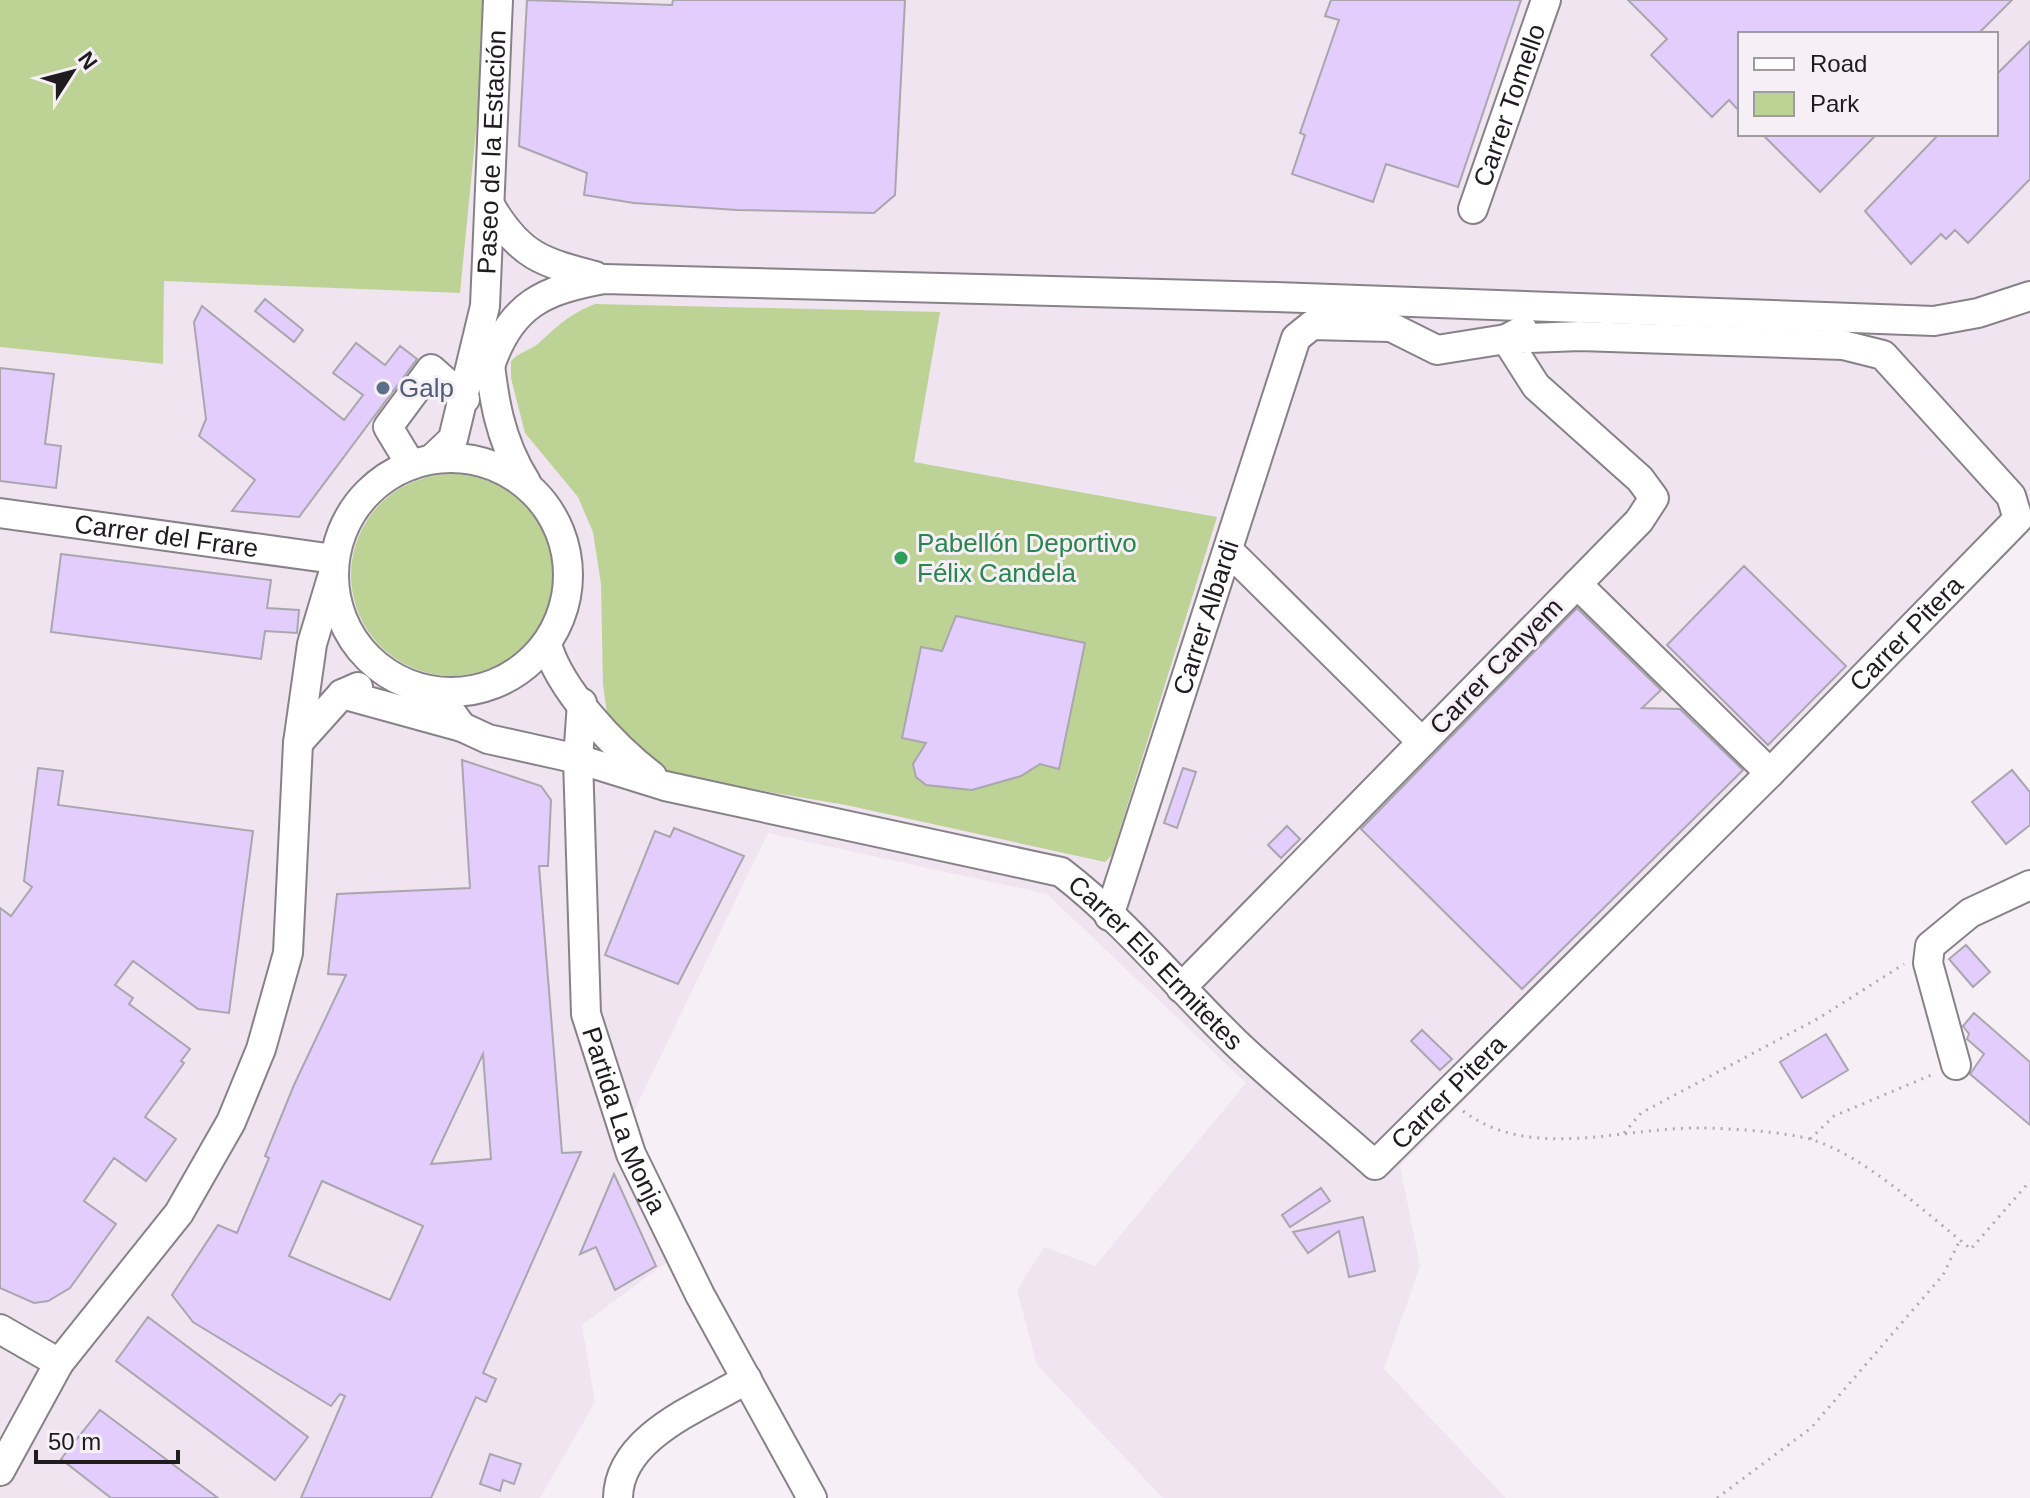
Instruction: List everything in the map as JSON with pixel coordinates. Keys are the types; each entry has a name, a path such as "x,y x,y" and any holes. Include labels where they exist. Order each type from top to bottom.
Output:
{"street":[{"name":"Paseo de la Estación","path":"422,462 453,439 485,306 498,0"},
{"name":"Carrer Tomello","path":"1473,209 1546,0"},
{"path":"491,207 507,234 522,249 545,263 604,279 1339,299 1934,321 1978,313 2030,296"},
{"path":"489,257 498,250 522,249"},
{"path":"490,366 506,330 540,296 604,279"},
{"path":"1339,299 1437,350 1506,339 1571,307"},
{"name":"Paseo de la Estación","path":"485,306 500,432 509,456 530,489"},
{"name":"Carrer Albardi","path":"1109,916 1230,552 1296,338 1312,325 1389,327"},
{"name":"Carrer Pitera","path":"1375,1165 1770,773 2018,519 2011,496 1883,355 1843,345 1580,336 1506,339"},
{"name":"Carrer Canyem","path":"1181,988 1639,521 1654,498 1640,479 1536,386 1506,339"},
{"path":"422,462 388,427 431,369 465,399"},
{"path":"0,1471 59,1363 179,1213 231,1122 261,1049 288,953 298,743 312,644 343,528 359,501 383,479 422,462 467,459 501,469 530,489 549,511 562,536 568,563 567,592 560,619 547,644 525,667 498,683 467,692 436,692 409,686 385,673 357,646 339,612 334,566"},
{"name":"Carrer del Frare","path":"0,513 334,566"},
{"path":"1230,552 1422,742"},
{"path":"1577,584 1770,773"},
{"name":"Carrer Els Ermitetes","path":"547,644 551,659 622,753 665,786"},
{"path":"298,743 342,694 385,673"},
{"path":"436,692 462,727"},
{"name":"Carrer Els Ermitetes","path":"342,694 462,727 488,739 578,759 665,786 1061,872 1239,1045 1375,1165"},
{"name":"Partida La Monja","path":"582,703 578,759 586,1014 631,1154 700,1295 812,1498"},
{"path":"1956,1065 1928,963 1930,946 1970,913 2030,885"},
{"path":"0,1329 59,1363"},
{"path":"618,1498 619,1480 647,1438 747,1379"}],"path":[{"path":"1624,1133 1641,1113 1819,1018 1930,946"},
{"path":"1810,1139 1834,1116 1956,1065"},
{"path":"1443,1097 1476,1121 1508,1135 1546,1139 1701,1128 1810,1139 1886,1181 1971,1249 2030,1181"},
{"path":"1717,1498 1811,1428 1943,1275 1960,1240"}],"shaded area":[{"path":"489,0 2030,0 2030,529 1400,1166 1420,1266 1384,1369 1506,1498 1163,1498 1037,1365 1017,1290 1044,1247 1095,1266 1246,1083 1047,894 768,833 614,1153 667,1262 582,1325 595,1402 540,1498 0,1498 0,347 163,364 164,281 460,293"}],"green space":[{"path":"0,0 489,0 460,293 164,281 163,364 0,347"},
{"name":"Pabellón Deportivo Félix Candela","path":"595,304 940,312 914,462 1217,517 1112,855 1105,862 846,805 664,774 625,743 607,714 603,685 601,584 593,532 578,497 525,433 511,378 511,361 514,358 538,344 571,316"},
{"path":"452,474 491,482 523,504 545,536 553,575 545,614 523,646 491,668 452,676 413,668 381,646 359,614 351,575 359,536 381,504 413,482"}],"building":[{"path":"527,0 672,5 673,0 905,0 895,195 874,213 737,210 634,203 584,195 587,173 519,146"},
{"path":"1331,0 1521,0 1458,187 1386,164 1373,202 1292,174 1305,135 1300,133 1339,20 1325,16"},
{"path":"1628,0 2012,0 1980,32 1738,32 1738,110 1729,100 1712,117 1651,55 1667,39"},
{"path":"2030,41 2030,179 1968,243 1955,230 1946,239 1941,234 1911,264 1865,211 1937,136 1998,136 1998,73"},
{"path":"1764,136 1875,136 1820,192"},
{"path":"265,299 303,330 294,342 255,311"},
{"path":"202,306 344,420 363,395 333,373 356,343 385,365 400,346 417,359 299,517 232,511 255,480 199,436 206,419 194,322"},
{"path":"0,368 54,374 45,444 61,446 56,488 0,481"},
{"path":"61,554 271,580 267,608 299,610 297,633 265,631 261,659 51,632"},
{"path":"1744,566 1846,666 1768,745 1667,645"},
{"path":"1577,608 1661,690 1642,708 1680,709 1743,770 1522,989 1361,829"},
{"path":"956,616 1085,643 1059,769 1040,764 1021,776 972,790 926,785 916,777 913,764 926,743 902,738 921,647 942,651"},
{"path":"462,760 541,786 551,800 548,866 539,866 562,1153 581,1152 483,1373 496,1379 486,1402 476,1397 431,1498 301,1498 345,1396 340,1394 331,1406 193,1322 172,1295 218,1225 237,1233 269,1158 265,1156 294,1085 346,975 328,974 337,894 470,888","holes":["483,1054 491,1159 431,1164","322,1181 423,1226 390,1300 289,1256"]},
{"path":"38,768 63,771 58,805 253,831 229,1013 198,1009 133,961 115,985 133,998 129,1004 190,1049 181,1061 184,1063 145,1117 176,1139 146,1181 114,1158 84,1201 116,1224 70,1288 48,1301 34,1303 0,1288 0,908 11,916 32,887 24,881"},
{"path":"1183,768 1196,772 1177,828 1164,823"},
{"path":"2012,770 2030,792 2030,825 2006,844 1972,802"},
{"path":"1287,826 1300,839 1281,858 1268,845"},
{"path":"674,828 744,856 678,984 605,955 655,831 670,837"},
{"path":"1966,945 1990,972 1973,987 1949,959"},
{"path":"1974,1013 2030,1062 2030,1125 1970,1074 1984,1054 1967,1039 1969,1034 1963,1026"},
{"path":"1422,1030 1452,1059 1440,1070 1411,1041"},
{"path":"1826,1034 1848,1070 1802,1098 1780,1062"},
{"path":"614,1174 656,1266 615,1290 596,1247 580,1254"},
{"path":"1321,1188 1330,1201 1290,1227 1282,1215"},
{"path":"1363,1217 1375,1271 1349,1277 1339,1231 1308,1253 1293,1232"},
{"path":"148,1317 308,1437 275,1480 116,1361"},
{"path":"100,1410 218,1498 111,1498 61,1459"},
{"path":"490,1454 521,1464 514,1484 503,1480 500,1491 480,1484"}],"place":[{"name":"Galp","path":"383,388"},
{"name":"Pabellón Deportivo Félix Candela","path":"901,558"}]}
